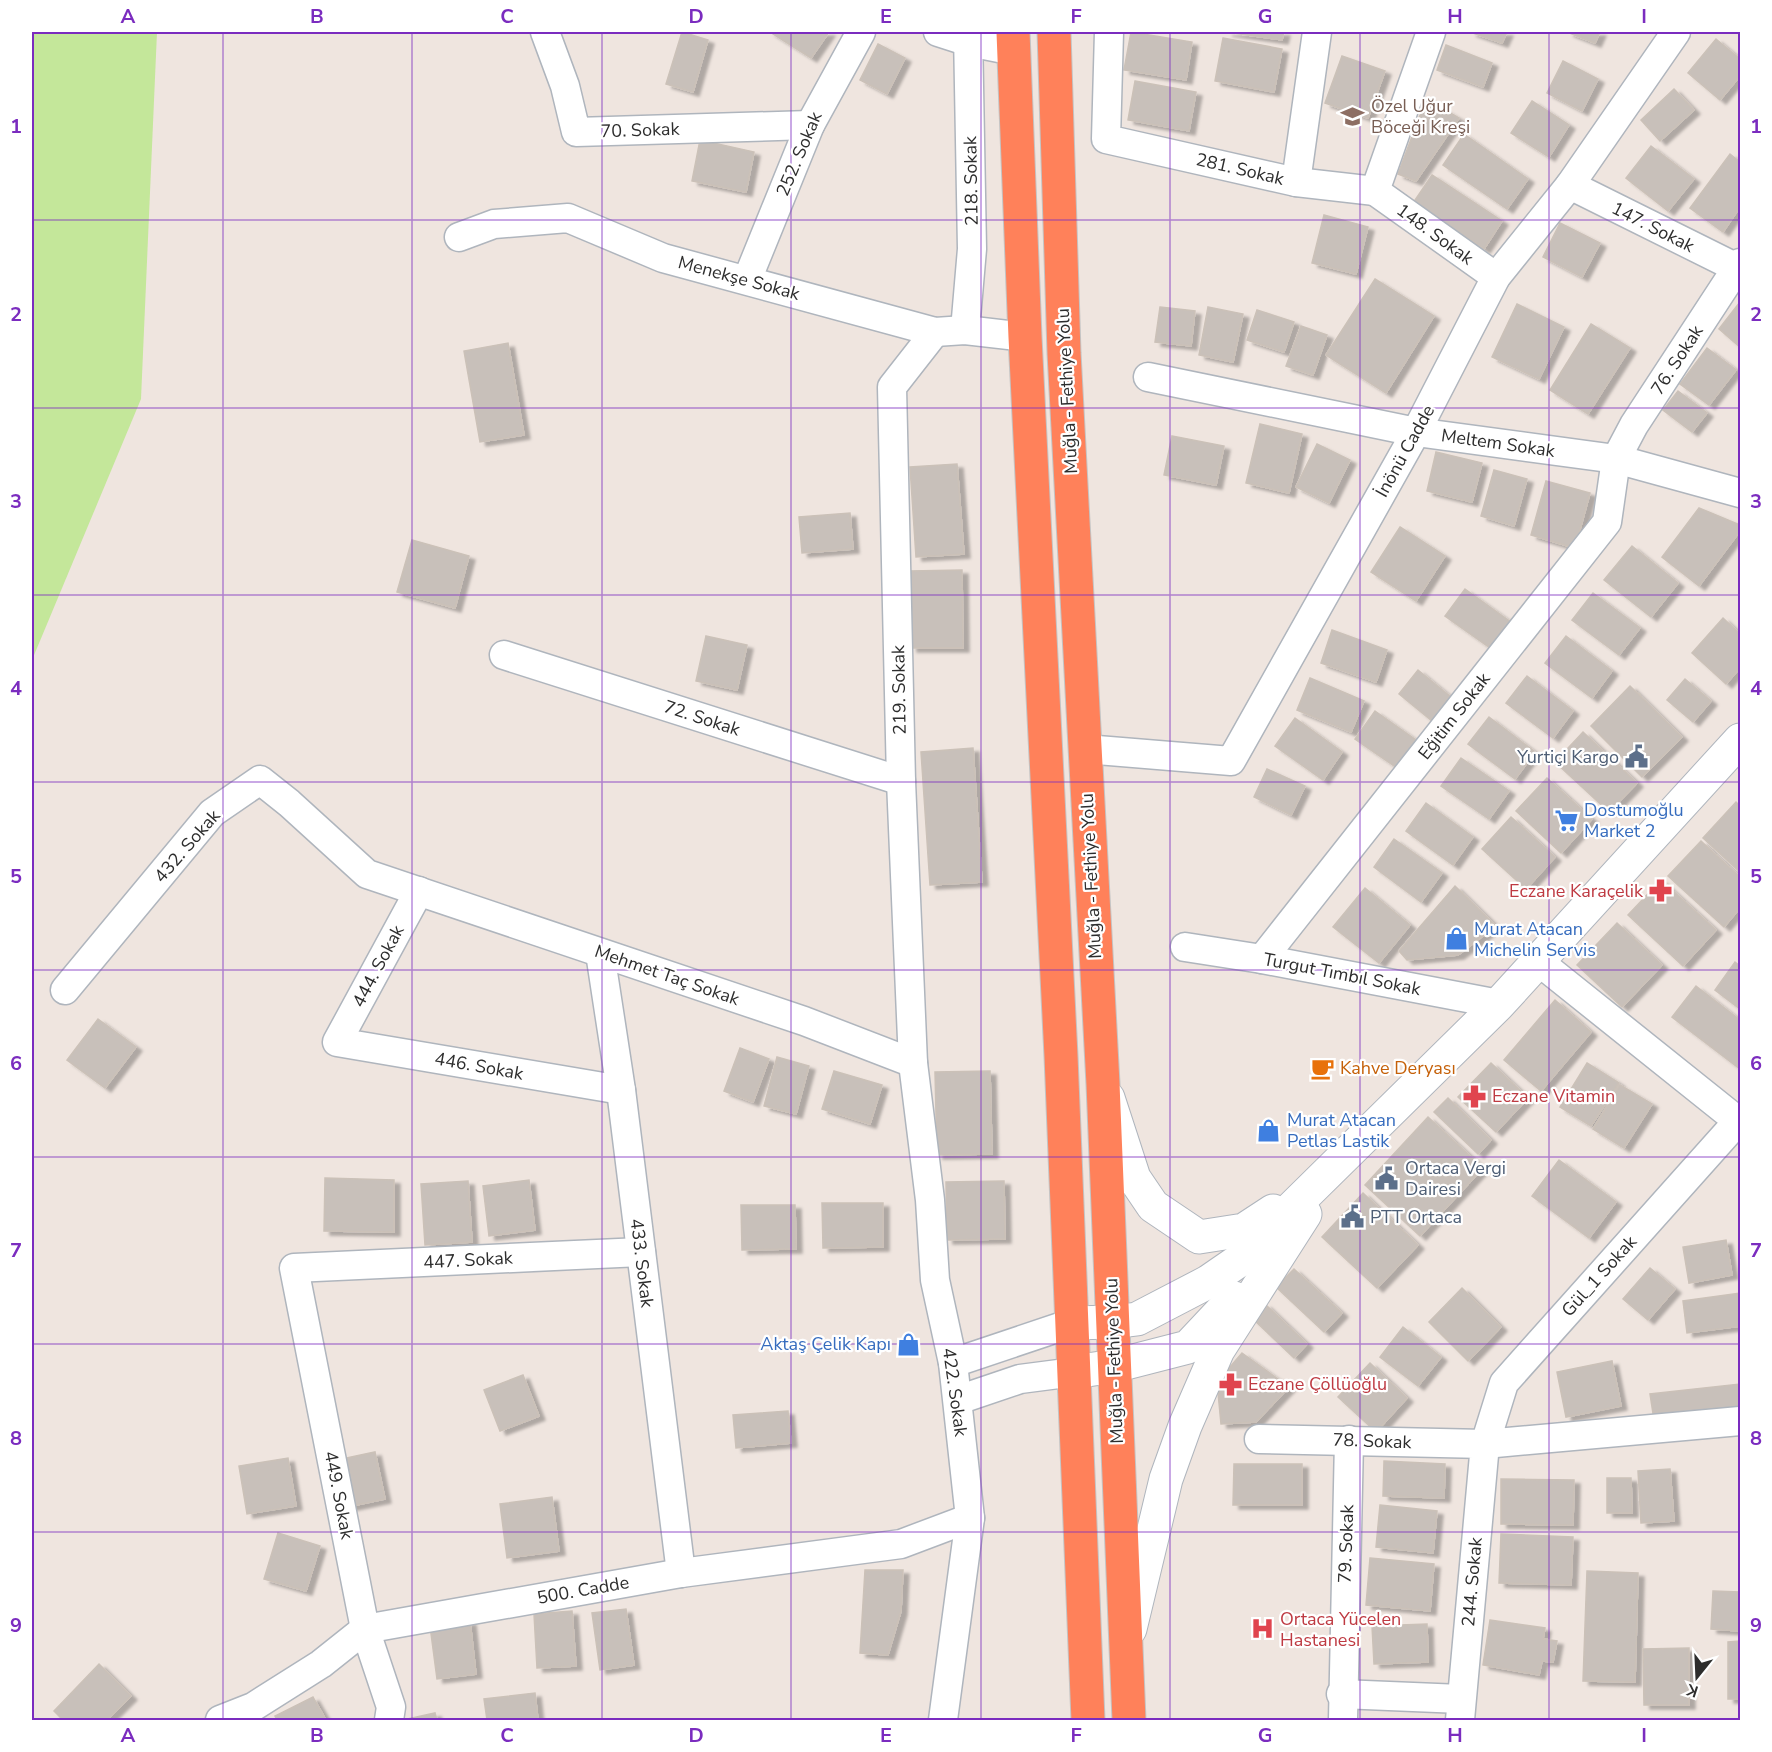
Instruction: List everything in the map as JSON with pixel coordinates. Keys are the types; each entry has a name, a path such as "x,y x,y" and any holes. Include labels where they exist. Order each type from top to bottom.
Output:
{"highway":[{"name":"Muğla - Fethiye Yolu","path":"1054,32 1064,353 1103,1084 1128,1720"},
{"path":"1014,41 1025,337 1061,1056 1088,1720"}],"street":[{"name":"70. Sokak","path":"545,32 565,86 576,132 810,125"},
{"name":"252. Sokak","path":"747,280 810,125 861,32"},
{"path":"938,32 1014,41"},
{"name":"281. Sokak","path":"1108,32 1106,139 1296,182 1317,32"},
{"path":"1375,191 1431,32"},
{"name":"İnönü Cadde","path":"1085,749 1230,761 1416,432 1496,278 1570,185 1676,32"},
{"name":"218. Sokak","path":"965,330 972,249 969,37"},
{"name":"148. Sokak","path":"1296,182 1375,191 1496,278"},
{"name":"147. Sokak","path":"1570,185 1738,266"},
{"name":"Menekşe Sokak","path":"459,237 494,224 568,218 663,258 935,332 965,330 1025,337"},
{"name":"76. Sokak","path":"1616,459 1634,425 1738,266"},
{"name":"219. Sokak","path":"913,1063 901,781 892,387 935,332"},
{"name":"Meltem Sokak","path":"1148,377 1416,432 1616,459 1740,493"},
{"name":"Eğitim Sokak","path":"1262,959 1607,522 1616,459"},
{"name":"72. Sokak","path":"504,655 901,781"},
{"path":"953,1363 1072,1323 1113,1322 1137,1318 1208,1282 1228,1268 1334,1169 1498,1004 1740,740"},
{"name":"432. Sokak","path":"65,990 212,813 260,780 368,874 418,891"},
{"name":"Mehmet Taç Sokak","path":"418,891 804,1021 913,1063"},
{"name":"444. Sokak","path":"337,1042 418,891"},
{"name":"Turgut Tımbıl Sokak","path":"1185,948 1262,959 1498,1004"},
{"name":"433. Sokak","path":"600,953 621,1090 681,1573"},
{"name":"Gül_1 Sokak","path":"1485,1444 1504,1383 1740,1125 1538,961"},
{"name":"446. Sokak","path":"337,1042 621,1090"},
{"name":"422. Sokak","path":"913,1063 930,1200 935,1280 953,1363 970,1518 942,1720"},
{"path":"1103,1084 1134,1178 1153,1206 1199,1238 1244,1230 1334,1169"},
{"path":"1125,1648 1166,1479 1185,1426 1218,1350 1334,1169"},
{"name":"447. Sokak","path":"294,1268 641,1252"},
{"path":"958,1401 1020,1379 1114,1366 1188,1347 1279,1255"},
{"name":"449. Sokak","path":"294,1268 365,1629 391,1707 389,1720"},
{"path":"1485,1444 1740,1421"},
{"name":"78. Sokak","path":"1259,1439 1485,1444"},
{"name":"79. Sokak","path":"1342,1707 1349,1440"},
{"name":"244. Sokak","path":"1461,1710 1485,1444"},
{"name":"500. Cadde","path":"220,1720 253,1707 321,1664 365,1629 681,1573 901,1544 970,1518"},
{"path":"1342,1707 1461,1710"}],"green space":[{"path":"32,32 157,32 141,399 32,660"}],"building":[{"path":"682,32 708,40 693,92 666,84"},
{"path":"770,32 829,32 811,58"},
{"path":"1131,32 1192,42 1186,80 1124,70"},
{"path":"1226,32 1284,32 1282,40"},
{"path":"1470,32 1507,32 1502,43"},
{"path":"1567,32 1600,32 1595,43"},
{"path":"1223,38 1282,49 1274,92 1215,81"},
{"path":"1716,39 1740,59 1740,76 1720,100 1688,73"},
{"path":"878,44 905,58 887,94 860,80"},
{"path":"1446,45 1492,63 1483,87 1437,70"},
{"path":"1342,56 1385,71 1368,118 1325,103"},
{"path":"1563,61 1598,79 1582,111 1547,93"},
{"path":"1135,81 1196,92 1189,131 1128,120"},
{"path":"1674,89 1694,110 1660,141 1641,120"},
{"path":"1426,99 1459,118 1416,181 1398,174"},
{"path":"1532,101 1569,125 1549,157 1511,133"},
{"path":"1464,134 1528,179 1507,209 1443,165"},
{"path":"700,140 754,152 746,192 692,181"},
{"path":"1651,146 1694,179 1668,211 1626,178"},
{"path":"1730,154 1740,162 1740,207 1723,232 1690,208"},
{"path":"1432,175 1502,221 1484,249 1413,203"},
{"path":"1324,215 1368,227 1356,274 1312,263"},
{"path":"1560,223 1600,243 1582,277 1543,257"},
{"path":"1375,279 1434,316 1386,393 1326,355"},
{"path":"1740,302 1740,347 1719,329"},
{"path":"1517,304 1564,327 1539,379 1492,357"},
{"path":"1160,307 1195,311 1191,346 1155,342"},
{"path":"1208,307 1243,314 1233,362 1199,355"},
{"path":"1257,310 1294,322 1284,352 1247,340"},
{"path":"1591,324 1630,348 1588,414 1550,390"},
{"path":"1301,326 1327,335 1313,375 1286,366"},
{"path":"508,343 524,435 480,442 464,351"},
{"path":"1707,348 1736,370 1709,405 1680,384"},
{"path":"1678,391 1707,413 1692,432 1663,410"},
{"path":"1260,424 1302,434 1289,493 1246,483"},
{"path":"1172,436 1224,446 1216,485 1164,475"},
{"path":"1317,444 1350,460 1329,503 1296,487"},
{"path":"1436,452 1482,463 1472,502 1427,491"},
{"path":"957,464 964,554 916,557 910,467"},
{"path":"1494,470 1527,479 1514,526 1481,516"},
{"path":"1546,481 1590,493 1575,548 1531,535"},
{"path":"1699,508 1740,525 1740,531 1699,586 1662,557"},
{"path":"850,513 853,549 802,553 799,517"},
{"path":"1400,527 1445,556 1416,601 1371,572"},
{"path":"412,540 469,556 455,608 397,592"},
{"path":"1632,546 1678,583 1651,617 1604,580"},
{"path":"962,570 963,648 911,648 910,571"},
{"path":"1465,589 1512,623 1493,650 1445,616"},
{"path":"1593,593 1640,628 1619,655 1572,620"},
{"path":"1723,618 1740,634 1740,668 1726,684 1692,653"},
{"path":"1332,630 1387,650 1376,682 1321,663"},
{"path":"706,636 747,645 737,690 696,681"},
{"path":"1566,636 1612,671 1592,698 1545,663"},
{"path":"1418,670 1451,697 1432,721 1399,694"},
{"path":"1527,676 1573,711 1553,738 1506,703"},
{"path":"1310,678 1364,701 1351,732 1297,710"},
{"path":"1685,679 1711,701 1693,722 1667,700"},
{"path":"1630,686 1682,737 1642,777 1591,726"},
{"path":"1375,711 1423,745 1403,772 1355,739"},
{"path":"1489,717 1535,752 1515,779 1468,744"},
{"path":"1295,718 1342,752 1323,780 1275,746"},
{"path":"1583,732 1637,783 1609,812 1555,762"},
{"path":"973,748 982,882 930,885 921,752"},
{"path":"1461,758 1509,791 1489,819 1441,786"},
{"path":"1267,769 1305,786 1291,815 1254,797"},
{"path":"1547,778 1592,819 1561,853 1516,811"},
{"path":"1736,802 1740,806 1740,872 1703,838"},
{"path":"1426,803 1473,837 1453,865 1406,831"},
{"path":"1511,817 1555,857 1526,889 1482,849"},
{"path":"1394,839 1442,873 1421,902 1374,867"},
{"path":"1701,841 1740,877 1740,908 1724,927 1668,876"},
{"path":"1661,880 1716,930 1683,966 1628,915"},
{"path":"1455,886 1496,926 1458,955 1407,960 1399,951"},
{"path":"1365,888 1410,925 1379,963 1333,927"},
{"path":"1617,923 1662,965 1622,1007 1577,965"},
{"path":"1735,962 1740,966 1740,1009 1715,990"},
{"path":"1696,986 1740,1020 1740,1069 1672,1017"},
{"path":"1555,1000 1591,1032 1541,1091 1504,1060"},
{"path":"98,1019 136,1047 105,1088 67,1060"},
{"path":"740,1048 769,1059 753,1102 724,1091"},
{"path":"777,1057 809,1066 796,1114 764,1106"},
{"path":"1491,1063 1528,1098 1496,1132 1458,1097"},
{"path":"1587,1063 1619,1083 1591,1126 1560,1107"},
{"path":"834,1071 882,1085 870,1124 822,1109"},
{"path":"990,1071 992,1154 937,1155 935,1072"},
{"path":"1620,1085 1652,1104 1624,1148 1593,1129"},
{"path":"1448,1098 1491,1140 1478,1154 1434,1112"},
{"path":"1428,1117 1483,1168 1420,1236 1365,1185"},
{"path":"1559,1160 1616,1202 1589,1238 1532,1196"},
{"path":"325,1178 394,1180 394,1232 324,1231"},
{"path":"529,1180 535,1230 489,1236 483,1186"},
{"path":"468,1181 472,1242 425,1245 421,1184"},
{"path":"1004,1181 1005,1239 947,1240 946,1182"},
{"path":"1363,1193 1418,1245 1377,1288 1322,1237"},
{"path":"822,1203 883,1203 883,1247 823,1248"},
{"path":"741,1205 795,1205 796,1249 742,1250"},
{"path":"1726,1240 1732,1275 1689,1283 1683,1247"},
{"path":"1650,1268 1675,1289 1648,1320 1623,1299"},
{"path":"1294,1269 1342,1313 1324,1332 1276,1287"},
{"path":"1462,1288 1501,1327 1468,1361 1429,1322"},
{"path":"1740,1293 1740,1326 1687,1333 1683,1301"},
{"path":"1265,1304 1307,1344 1294,1358 1252,1318"},
{"path":"1403,1327 1441,1357 1418,1386 1380,1357"},
{"path":"1242,1353 1289,1387 1256,1422 1221,1424 1217,1382"},
{"path":"1612,1361 1621,1406 1566,1417 1557,1372"},
{"path":"1370,1363 1407,1398 1376,1432 1338,1397"},
{"path":"523,1375 539,1416 500,1431 484,1390"},
{"path":"1740,1384 1740,1410 1654,1420 1650,1394"},
{"path":"788,1411 791,1443 736,1448 733,1415"},
{"path":"375,1452 385,1499 342,1508 332,1461"},
{"path":"288,1458 296,1506 247,1514 239,1466"},
{"path":"1384,1461 1445,1464 1444,1498 1383,1496"},
{"path":"1234,1464 1302,1464 1302,1505 1233,1505"},
{"path":"1670,1469 1674,1521 1641,1523 1638,1471"},
{"path":"1607,1478 1631,1478 1632,1513 1607,1513"},
{"path":"1501,1479 1574,1480 1573,1525 1501,1524"},
{"path":"552,1497 559,1551 507,1558 500,1504"},
{"path":"1380,1505 1437,1511 1433,1553 1376,1547"},
{"path":"278,1533 320,1546 306,1591 264,1579"},
{"path":"1501,1534 1573,1537 1571,1585 1499,1583"},
{"path":"1370,1558 1434,1564 1430,1611 1366,1605"},
{"path":"865,1570 903,1570 901,1611 888,1655 860,1653"},
{"path":"1587,1571 1638,1573 1635,1682 1583,1681"},
{"path":"1713,1591 1740,1592 1740,1631 1711,1629"},
{"path":"626,1609 634,1665 600,1670 592,1613"},
{"path":"572,1611 576,1666 537,1668 534,1614"},
{"path":"1490,1620 1545,1628 1543,1639 1557,1641 1553,1662 1542,1661 1539,1675 1483,1665"},
{"path":"470,1621 476,1674 437,1679 430,1626"},
{"path":"1427,1624 1428,1662 1374,1664 1372,1626"},
{"path":"1740,1641 1740,1699 1728,1699 1728,1642"},
{"path":"1689,1648 1689,1705 1644,1705 1643,1649"},
{"path":"99,1664 131,1696 107,1720 63,1720 54,1711"},
{"path":"535,1693 538,1720 487,1720 484,1699"},
{"path":"313,1697 326,1720 277,1720 275,1716"},
{"path":"435,1713 437,1720 403,1720"}],"place":[{"name":"Özel Uğur Böceği Kreşi","path":"1353,116"},
{"name":"Yurtiçi Kargo","path":"1637,757"},
{"name":"Dostumoğlu Market 2","path":"1566,820"},
{"name":"Eczane Karaçelik","path":"1661,891"},
{"name":"Murat Atacan Michelin Servis","path":"1456,939"},
{"name":"Kahve Deryası","path":"1322,1068"},
{"name":"Eczane Vitamin","path":"1474,1096"},
{"name":"Murat Atacan Petlas Lastik","path":"1269,1130"},
{"name":"Ortaca Vergi Dairesi","path":"1387,1178"},
{"name":"PTT Ortaca","path":"1352,1217"},
{"name":"Aktaş Çelik Kapı","path":"909,1344"},
{"name":"Eczane Çöllüoğlu","path":"1230,1384"},
{"name":"Ortaca Yücelen Hastanesi","path":"1262,1629"}]}
